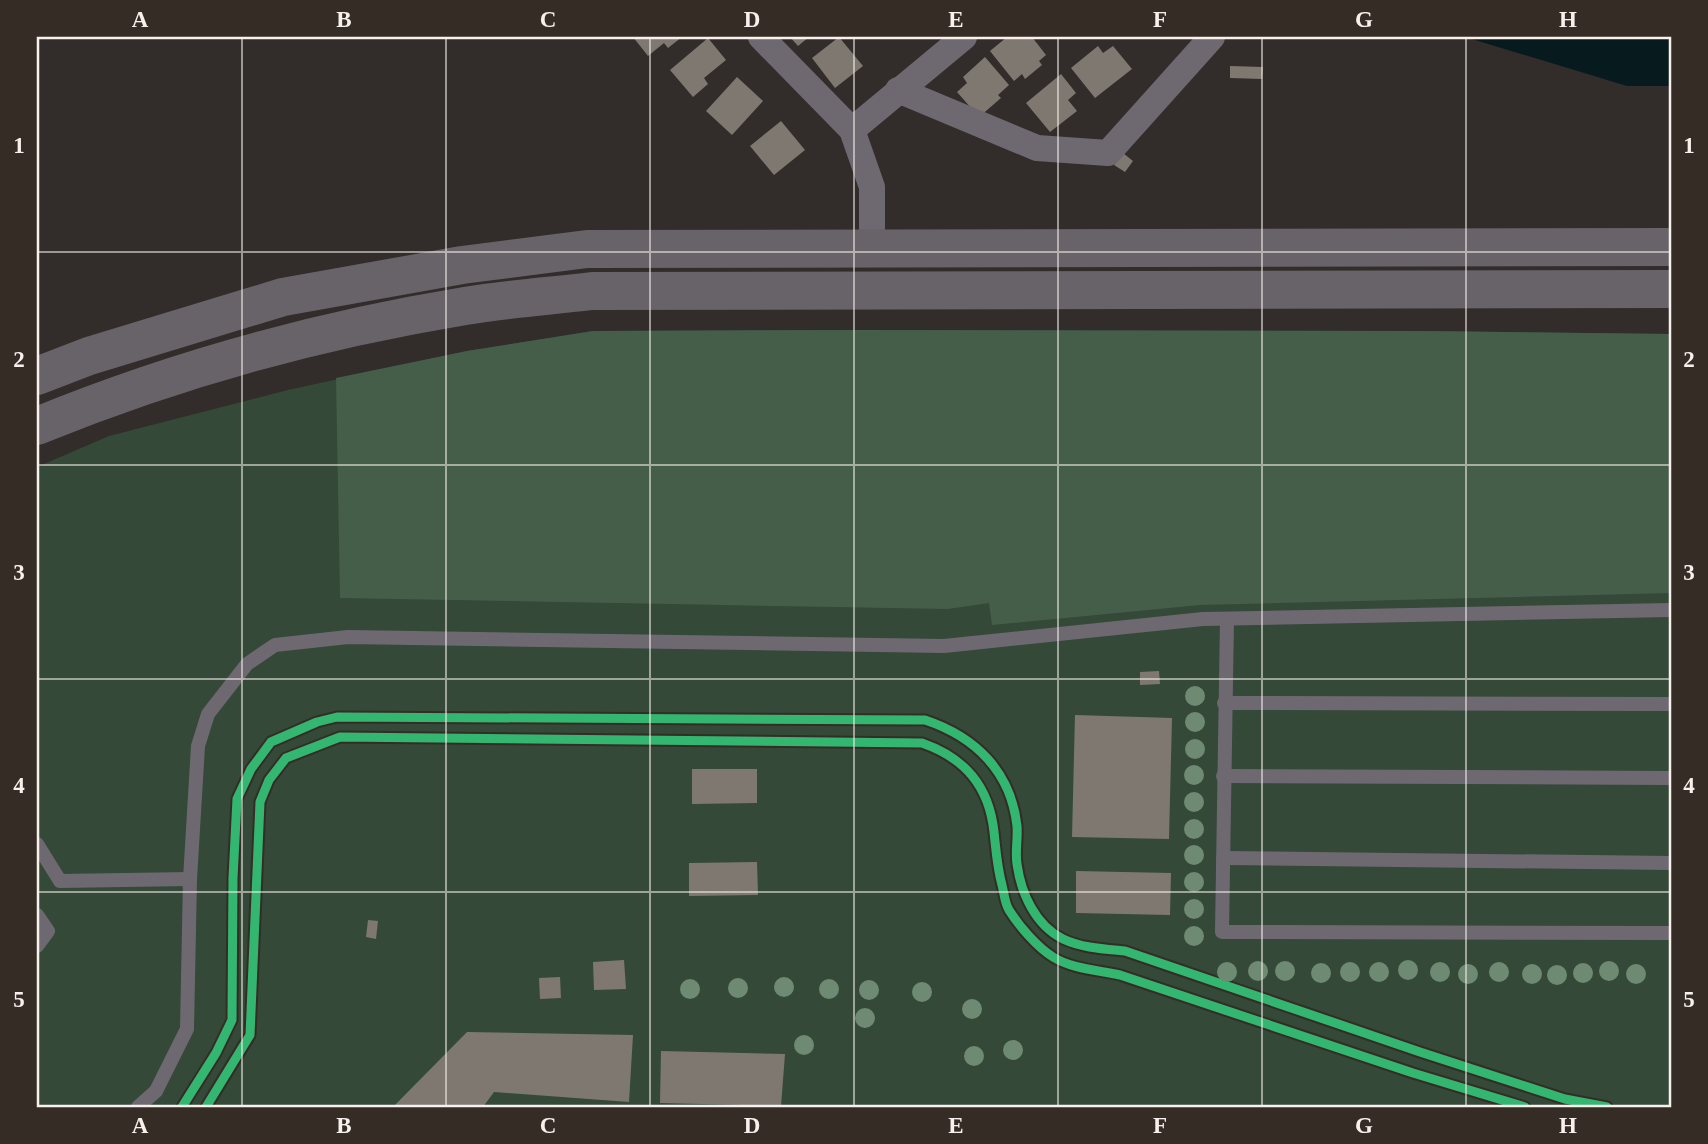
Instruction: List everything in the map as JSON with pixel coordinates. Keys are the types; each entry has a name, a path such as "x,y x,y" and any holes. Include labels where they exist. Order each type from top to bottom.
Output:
{"street":[{"path":"761,37 852,131 872,187 872,247"},
{"path":"852,131 964,37"},
{"path":"898,90 1037,148 1108,153 1212,37"},
{"path":"37,376 89,356 283,297 462,265 587,249 1671,247"},
{"path":"37,426 97,401 287,343 466,306 592,290 1671,289"}],"lane":[{"path":"138,1107 156,1091 187,1029 190,878 198,746 208,714 247,664 275,645 348,637 944,646 1203,619 1671,610"},
{"path":"1227,619 1222,932 1671,933"},
{"path":"1224,703 1671,704"},
{"path":"1223,776 1671,778"},
{"path":"37,844 60,881 190,878"},
{"path":"1223,858 1671,863"},
{"path":"37,915 48,931 37,946"}],"green space":[{"path":"593,331 1671,334 1671,1107 37,1107 37,467 109,436 288,390 467,351"},
{"path":"593,331 1671,334 1671,593 1200,605 992,625 989,603 948,609 340,598 336,378 467,351"}],"water":[{"path":"1465,37 1671,37 1671,86 1627,86"}],"building":[{"path":"633,37 682,37 668,48 664,43 648,56"},
{"path":"790,37 809,37 798,46"},
{"path":"839,37 863,66 835,88 812,58"},
{"path":"1007,37 1032,37 1046,55 1039,61 1042,65 1025,79 1022,74 1014,81 990,51"},
{"path":"708,38 726,60 704,78 708,84 693,97 670,70"},
{"path":"1098,46 1103,53 1113,46 1132,69 1095,98 1071,68"},
{"path":"985,57 1009,85 998,95 1001,98 979,117 957,92 967,83 963,77"},
{"path":"1230,66 1263,67 1262,79 1230,78"},
{"path":"1061,74 1076,93 1068,100 1077,111 1050,132 1026,103"},
{"path":"737,77 763,101 732,135 706,111"},
{"path":"781,121 805,150 774,175 750,146"},
{"path":"1123,153 1133,161 1125,172 1114,165"},
{"path":"1159,671 1160,684 1140,685 1140,672"},
{"path":"1075,715 1172,718 1169,839 1072,837"},
{"path":"692,769 757,769 757,803 692,804"},
{"path":"757,862 758,895 689,896 689,863"},
{"path":"1076,871 1171,873 1170,915 1076,913"},
{"path":"368,920 378,921 376,939 366,937"},
{"path":"624,960 626,989 594,990 593,962"},
{"path":"560,977 561,998 540,999 539,978"},
{"path":"467,1032 633,1035 629,1102 494,1092 483,1107 393,1107"},
{"path":"661,1051 785,1054 781,1106 660,1103"}],"cycle path":[{"path":"182,1107 216,1053 232,1020 233,878 237,799 251,769 271,742 317,722 337,717 925,720 960,736 988,759 999,773 1013,807 1017,826 1017,864 1026,897 1037,917 1063,939 1085,946 1125,951 1565,1099 1607,1107"},
{"path":"206,1107 250,1035 260,802 269,780 286,758 340,737 922,743 951,757 972,776 980,788 991,816 999,872 1008,908 1029,936 1053,957 1077,967 1120,975 1413,1073 1525,1107"}]}
